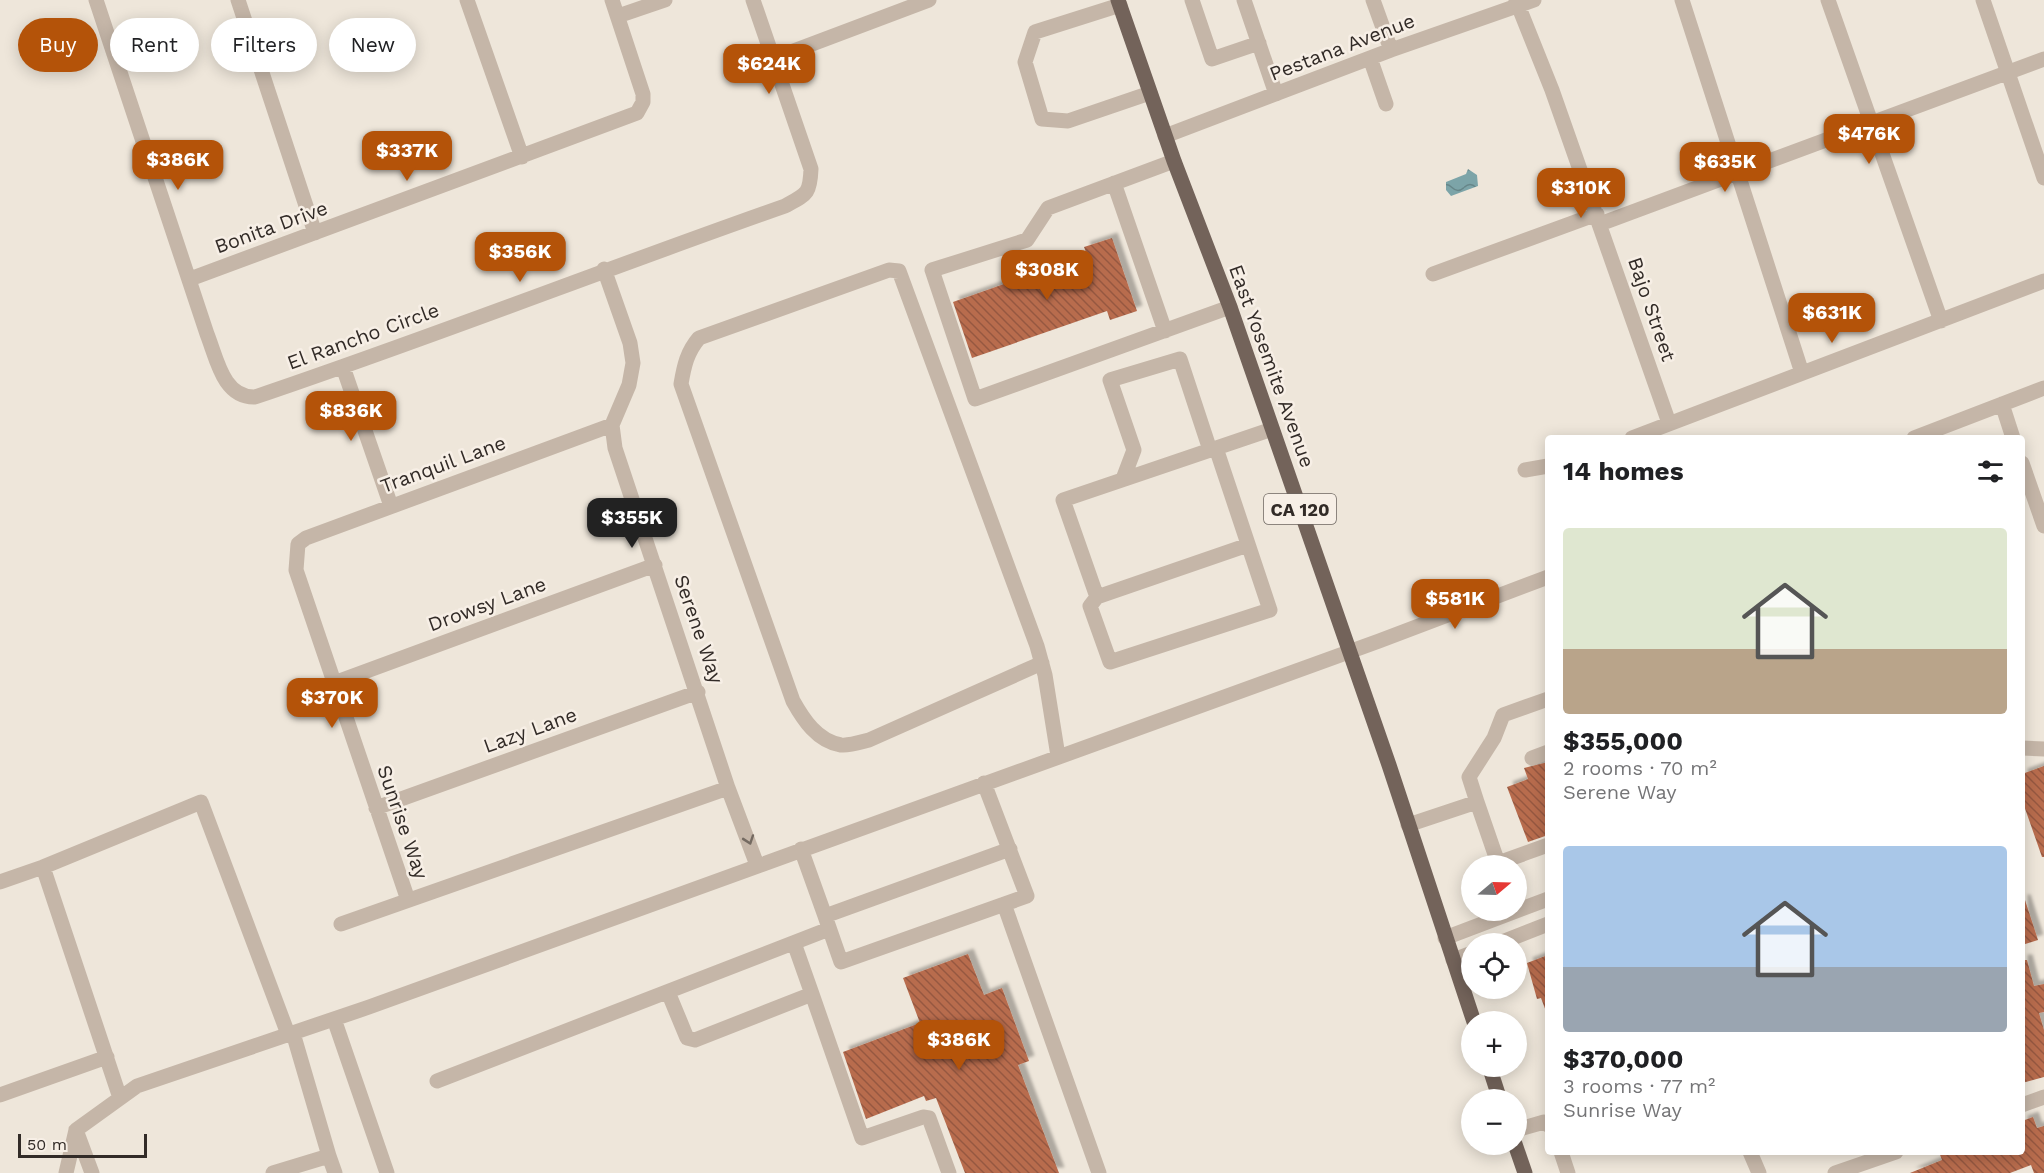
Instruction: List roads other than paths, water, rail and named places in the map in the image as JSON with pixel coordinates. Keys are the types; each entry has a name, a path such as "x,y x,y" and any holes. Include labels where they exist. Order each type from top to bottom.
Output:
{"main road":[{"name":"East Yosemite Avenue","path":"1119,3 1174,161 1230,307 1350,652 1470,1011"},
{"path":"1519,1155 1524,1171"}],"street":[{"name":"El Rancho Circle","path":"96,0 226,383 237,395 255,397 343,367 604,269 785,206 806,195 810,187 811,169 775,58 753,0"},
{"path":"238,0 315,233"},
{"path":"467,0 522,157"},
{"path":"612,0 618,16 665,0"},
{"path":"775,58 929,0"},
{"path":"1192,0 1212,58 1259,43"},
{"path":"1244,0 1276,94"},
{"path":"1372,0 1391,50"},
{"name":"Pestana Avenue","path":"1165,136 1518,3 1534,0"},
{"path":"1827,0 1941,321"},
{"path":"1983,0 2044,178"},
{"path":"1681,1 1802,373"},
{"path":"1119,3 1035,32 1025,62 1042,119 1068,122 1150,93"},
{"name":"Bajo Street","path":"1518,3 1552,90 1670,423"},
{"name":"Bonita Drive","path":"190,279 637,113 643,102 643,94 618,16"},
{"path":"1370,58 1386,104"},
{"path":"1433,274 1737,175 1872,122 2044,59"},
{"path":"1174,161 1048,208 1028,240 932,270 975,399 1230,307"},
{"path":"1114,183 1165,331"},
{"path":"604,269 630,343 633,363 629,385 612,425"},
{"path":"1042,663 869,740 841,745 820,736 804,721 793,701 681,384 690,348 699,338 889,270 899,271 1042,663 1059,756"},
{"path":"1640,435 2044,281"},
{"path":"1123,479 1134,450 1110,380 1180,359 1248,545 1270,610 1110,662 1090,606 1097,597 1248,545"},
{"path":"343,367 391,506"},
{"path":"1922,435 2044,388"},
{"path":"2002,404 2012,435"},
{"name":"Tranquil Lane","path":"296,551 298,544 306,538 612,425"},
{"name":"Serene Way","path":"612,425 615,448 698,692 728,788 758,865"},
{"path":"1097,597 1063,500 1272,429"},
{"path":"1525,470 1545,467"},
{"path":"2025,472 2044,526"},
{"name":"Sunrise Way","path":"296,551 296,570 408,900"},
{"name":"Drowsy Lane","path":"334,683 655,565"},
{"path":"66,1173 76,1130 137,1086 369,1007 1350,652 1545,577"},
{"name":"Lazy Lane","path":"376,808 698,692"},
{"path":"1545,700 1503,715 1494,738 1469,777 1498,863 1545,846"},
{"path":"2025,748 2044,749"},
{"path":"1532,759 1545,753"},
{"path":"801,849 841,962 1027,896 984,783"},
{"path":"341,924 728,788"},
{"path":"0,882 43,867 201,802 290,1034 334,1173"},
{"path":"1408,825 1477,802"},
{"path":"437,1081 794,943 827,922 1010,849"},
{"path":"43,867 120,1098"},
{"path":"1445,938 1545,900"},
{"path":"1004,904 1099,1173"},
{"path":"1525,933 1545,925"},
{"path":"794,943 862,1138 923,1117 929,1118 949,1173"},
{"path":"1453,960 1461,957"},
{"path":"668,992 687,1038 694,1040 812,994"},
{"path":"334,1019 387,1173"},
{"path":"0,1095 106,1058"},
{"path":"2025,1104 2044,1097"},
{"path":"1527,1127 1545,1123"},
{"path":"76,1130 92,1173"},
{"path":"1562,1155 1568,1173"},
{"path":"1751,1155 1759,1173"},
{"path":"273,1173 329,1156"},
{"path":"1835,1173 1870,1156"}],"water":[{"path":"1468,169 1477,175 1478,186 1451,196 1446,190 1446,182 1466,174"}]}
